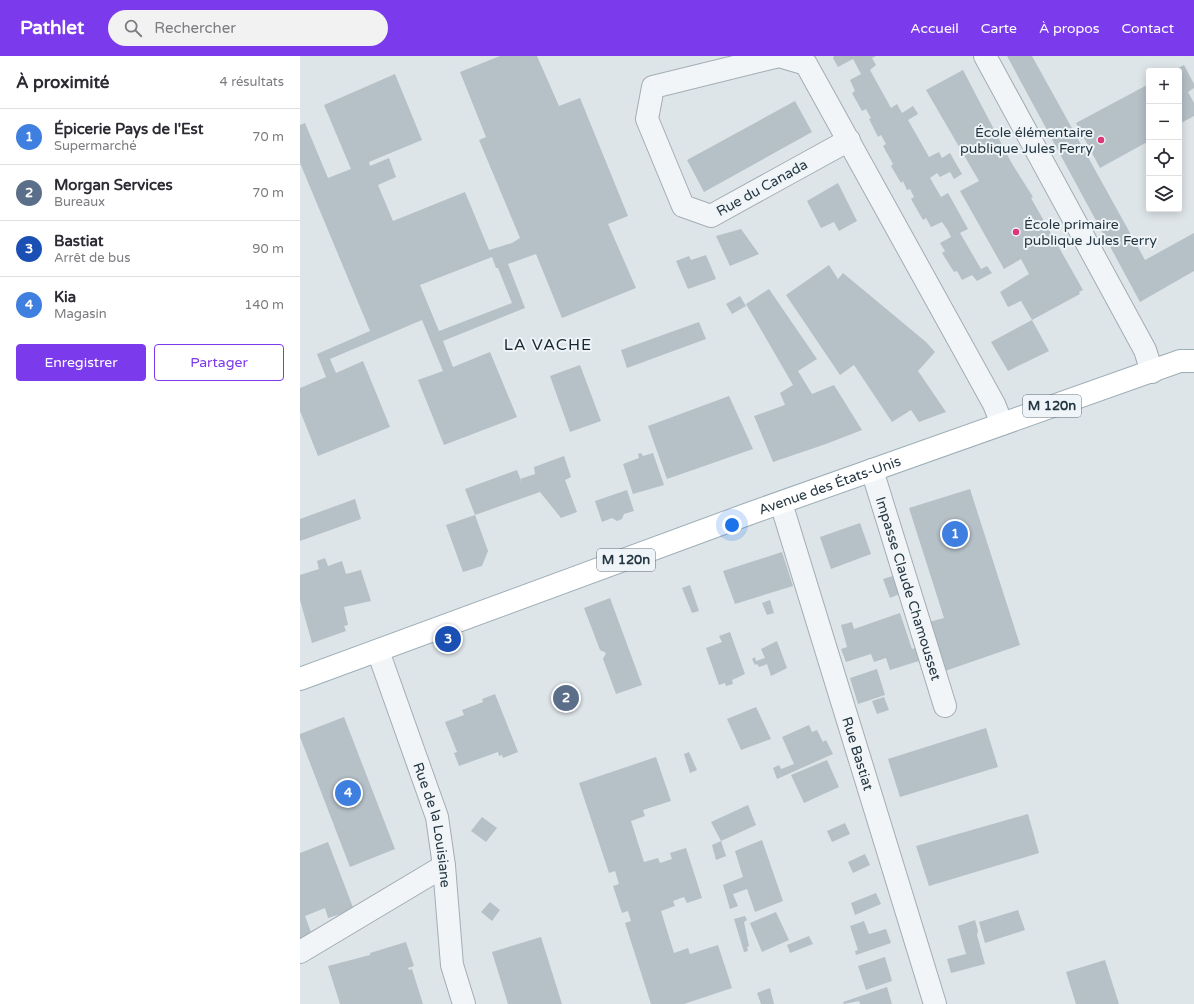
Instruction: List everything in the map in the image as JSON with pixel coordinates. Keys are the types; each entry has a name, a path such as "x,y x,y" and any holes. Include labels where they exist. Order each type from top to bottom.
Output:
{"main road":[{"name":"Avenue des États-Unis","path":"300,679 872,470 1152,372 1189,357"}],"street":[{"name":"Rue du Canada","path":"849,140 711,216 683,206 647,119 653,87 779,56 806,64 849,140 994,404 1002,424"},
{"path":"985,56 1145,350 1152,372"},
{"name":"Impasse Claude Chamousset","path":"872,470 945,706"},
{"name":"Rue Bastiat","path":"781,503 935,1004"},
{"name":"Rue de la Louisiane","path":"378,651 437,817 444,866 452,965 464,1004"},
{"path":"300,952 444,866"}],"building":[{"path":"500,56 537,56 559,106 580,98 628,216 608,224 636,288 562,318 536,254 508,264 525,308 443,341 453,367 490,352 517,417 444,445 418,380 443,371 422,320 330,359 336,373 363,361 390,427 318,456 300,411 300,388 326,377 317,354 370,331 300,163 300,125 305,123 328,178 351,169 324,105 395,74 422,140 369,162 370,166 389,158 396,177 378,185 393,221 465,192 489,250 512,243 520,238 479,140 486,137 460,72","holes":["492,257 496,268 498,268 512,303 439,331 420,285"]},
{"path":"834,56 876,56 872,58 876,65 870,70 891,108 897,104 902,113 913,106 918,114 908,120 929,157 939,152 942,158 950,153 962,174 954,179 950,172 940,177 937,173 930,178 941,197 948,193 968,229 960,233 981,269 987,266 992,273 977,281 972,275 962,280 957,271 954,272 942,253 945,251 940,243 951,237 947,229 942,222 931,227 926,218 923,220 911,199 914,197 910,189 907,190 903,181 901,183 891,166 893,164 883,146 886,144 881,135 878,137 866,109 862,111 852,93 855,91 850,80 861,74 853,59 838,67 833,58"},
{"path":"1007,56 1032,56 1145,260 1194,233 1194,271 1140,302"},
{"path":"1184,65 1194,84 1194,88 1188,92 1194,103 1194,116 1182,122 1182,68 1178,68"},
{"name":"École primaire publique Jules Ferry","path":"963,70 1011,162 1033,197 1031,198 1083,290 1079,292 1080,294 1032,320 1021,301 1008,307 1000,292 1029,274 1021,259 1004,269 960,191 979,181 926,90"},
{"path":"1146,86 1146,143 1100,168 1076,123"},
{"path":"795,101 812,132 704,192 687,160"},
{"path":"838,183 857,221 839,231 834,222 821,228 807,201"},
{"path":"741,229 759,254 730,266 716,236"},
{"path":"706,255 716,279 688,289 676,261 689,256 691,260"},
{"path":"829,265 838,279 843,273 926,342 935,352 918,371 946,412 919,422 911,410 892,422 854,365 840,375 786,295"},
{"path":"769,289 817,359 798,371 812,394 834,385 862,430 773,462 754,416 785,405 780,393 793,385 746,304"},
{"path":"740,296 746,306 732,314 726,304"},
{"path":"1032,320 1049,351 1008,371 991,342"},
{"path":"699,322 706,339 627,368 621,350"},
{"path":"580,365 601,421 570,432 550,376"},
{"path":"729,396 753,449 667,479 648,426"},
{"path":"641,453 643,456 653,453 664,485 633,494 623,464 639,458 638,454"},
{"path":"564,456 571,477 565,480 577,512 561,518 540,492 475,515 465,489 517,470 520,479 535,474 534,467"},
{"path":"970,489 1020,645 945,671 929,622 944,618 909,508"},
{"path":"627,490 634,511 624,514 622,519 617,521 612,518 602,522 595,501"},
{"path":"355,499 361,519 300,541 300,519"},
{"path":"475,515 488,551 482,566 463,572 446,525"},
{"path":"860,523 871,554 831,569 820,537"},
{"path":"782,552 793,586 735,604 723,571"},
{"path":"325,558 328,566 342,561 346,574 361,570 371,601 344,607 348,625 344,626 346,631 312,643 300,600 300,575 319,569 317,561"},
{"path":"896,575 902,593 890,598 883,579"},
{"path":"690,585 699,611 692,613 682,588"},
{"path":"610,598 642,685 616,694 603,659 606,653 600,650 584,608"},
{"path":"770,600 774,613 767,615 762,603"},
{"path":"900,613 912,649 921,646 925,659 890,670 886,658 874,662 871,654 846,662 841,649 847,647 841,625 852,622 854,629"},
{"path":"730,632 745,674 732,680 733,684 726,686 725,683 719,685 706,648 722,642 719,636"},
{"path":"777,641 787,668 771,676 767,664 759,667 757,664 755,665 752,659 755,657 756,661 765,658 761,649"},
{"path":"877,669 885,695 858,704 850,678"},
{"path":"495,694 518,752 503,758 502,755 499,756 498,752 459,766 454,753 457,752 445,722 464,715 462,710 483,702 482,699"},
{"path":"884,697 889,710 877,714 872,701"},
{"path":"756,707 771,739 741,750 727,719"},
{"path":"344,717 395,849 350,867 300,737 300,734"},
{"path":"809,725 812,732 817,730 823,742 826,740 833,754 777,779 773,768 779,765 781,769 794,764 782,737"},
{"path":"986,728 998,767 900,797 888,759"},
{"path":"689,752 697,770 690,773 684,754"},
{"path":"656,757 671,801 643,810 645,816 631,821 644,862 658,858 660,863 672,859 670,853 686,848 702,898 687,903 684,897 673,901 675,906 661,911 674,953 688,948 690,954 718,945 732,988 684,1004 651,1004 625,923 631,921 628,911 622,913 613,886 619,884 615,871 609,873 579,783"},
{"path":"827,760 839,787 804,803 791,775"},
{"path":"748,805 756,825 721,841 711,822"},
{"path":"1028,814 1039,853 929,886 916,846"},
{"path":"482,817 497,828 486,842 471,831"},
{"path":"845,823 850,834 832,842 827,831"},
{"path":"762,840 783,901 755,912 747,889 733,894 738,906 730,909 723,885 743,877 735,851"},
{"path":"721,841 726,856 716,860 712,845"},
{"path":"328,842 354,910 328,918 325,908 305,916 312,935 300,943 300,853"},
{"path":"865,854 870,865 853,873 848,862"},
{"path":"876,893 881,904 855,915 851,903"},
{"path":"490,902 500,910 492,921 481,912"},
{"path":"1018,910 1025,930 985,943 979,922"},
{"path":"776,912 789,940 762,952 750,923"},
{"path":"745,916 747,920 744,922 749,946 747,947 748,951 744,952 734,919"},
{"path":"975,920 978,931 977,935 985,964 951,973 947,959 966,954 958,926"},
{"path":"864,921 869,934 886,929 891,943 856,955 855,951 858,950 850,926"},
{"path":"809,936 813,944 790,953 787,945"},
{"path":"541,937 562,1004 508,1004 492,952"},
{"path":"406,942 414,966 408,968 409,970 412,969 423,1004 340,1004 328,966 370,955 370,953"},
{"path":"885,957 892,981 866,990 858,966"},
{"path":"1105,960 1119,1004 1076,1004 1066,972"},
{"path":"887,987 892,1004 860,1004 859,1001 844,1004 843,1002"},
{"path":"770,988 774,1004 761,1004 757,993"}],"place":[{"name":"École élémentaire publique Jules Ferry","path":"1101,140"},
{"name":"École primaire publique Jules Ferry","path":"1016,232"},
{"name":"Épicerie Pays de l'Est","path":"955,534"},
{"name":"Bastiat","path":"448,639"},
{"name":"Morgan Services","path":"566,698"},
{"name":"Kia","path":"348,793"}],"district":[{"name":"LA VACHE","path":"548,345"}]}
